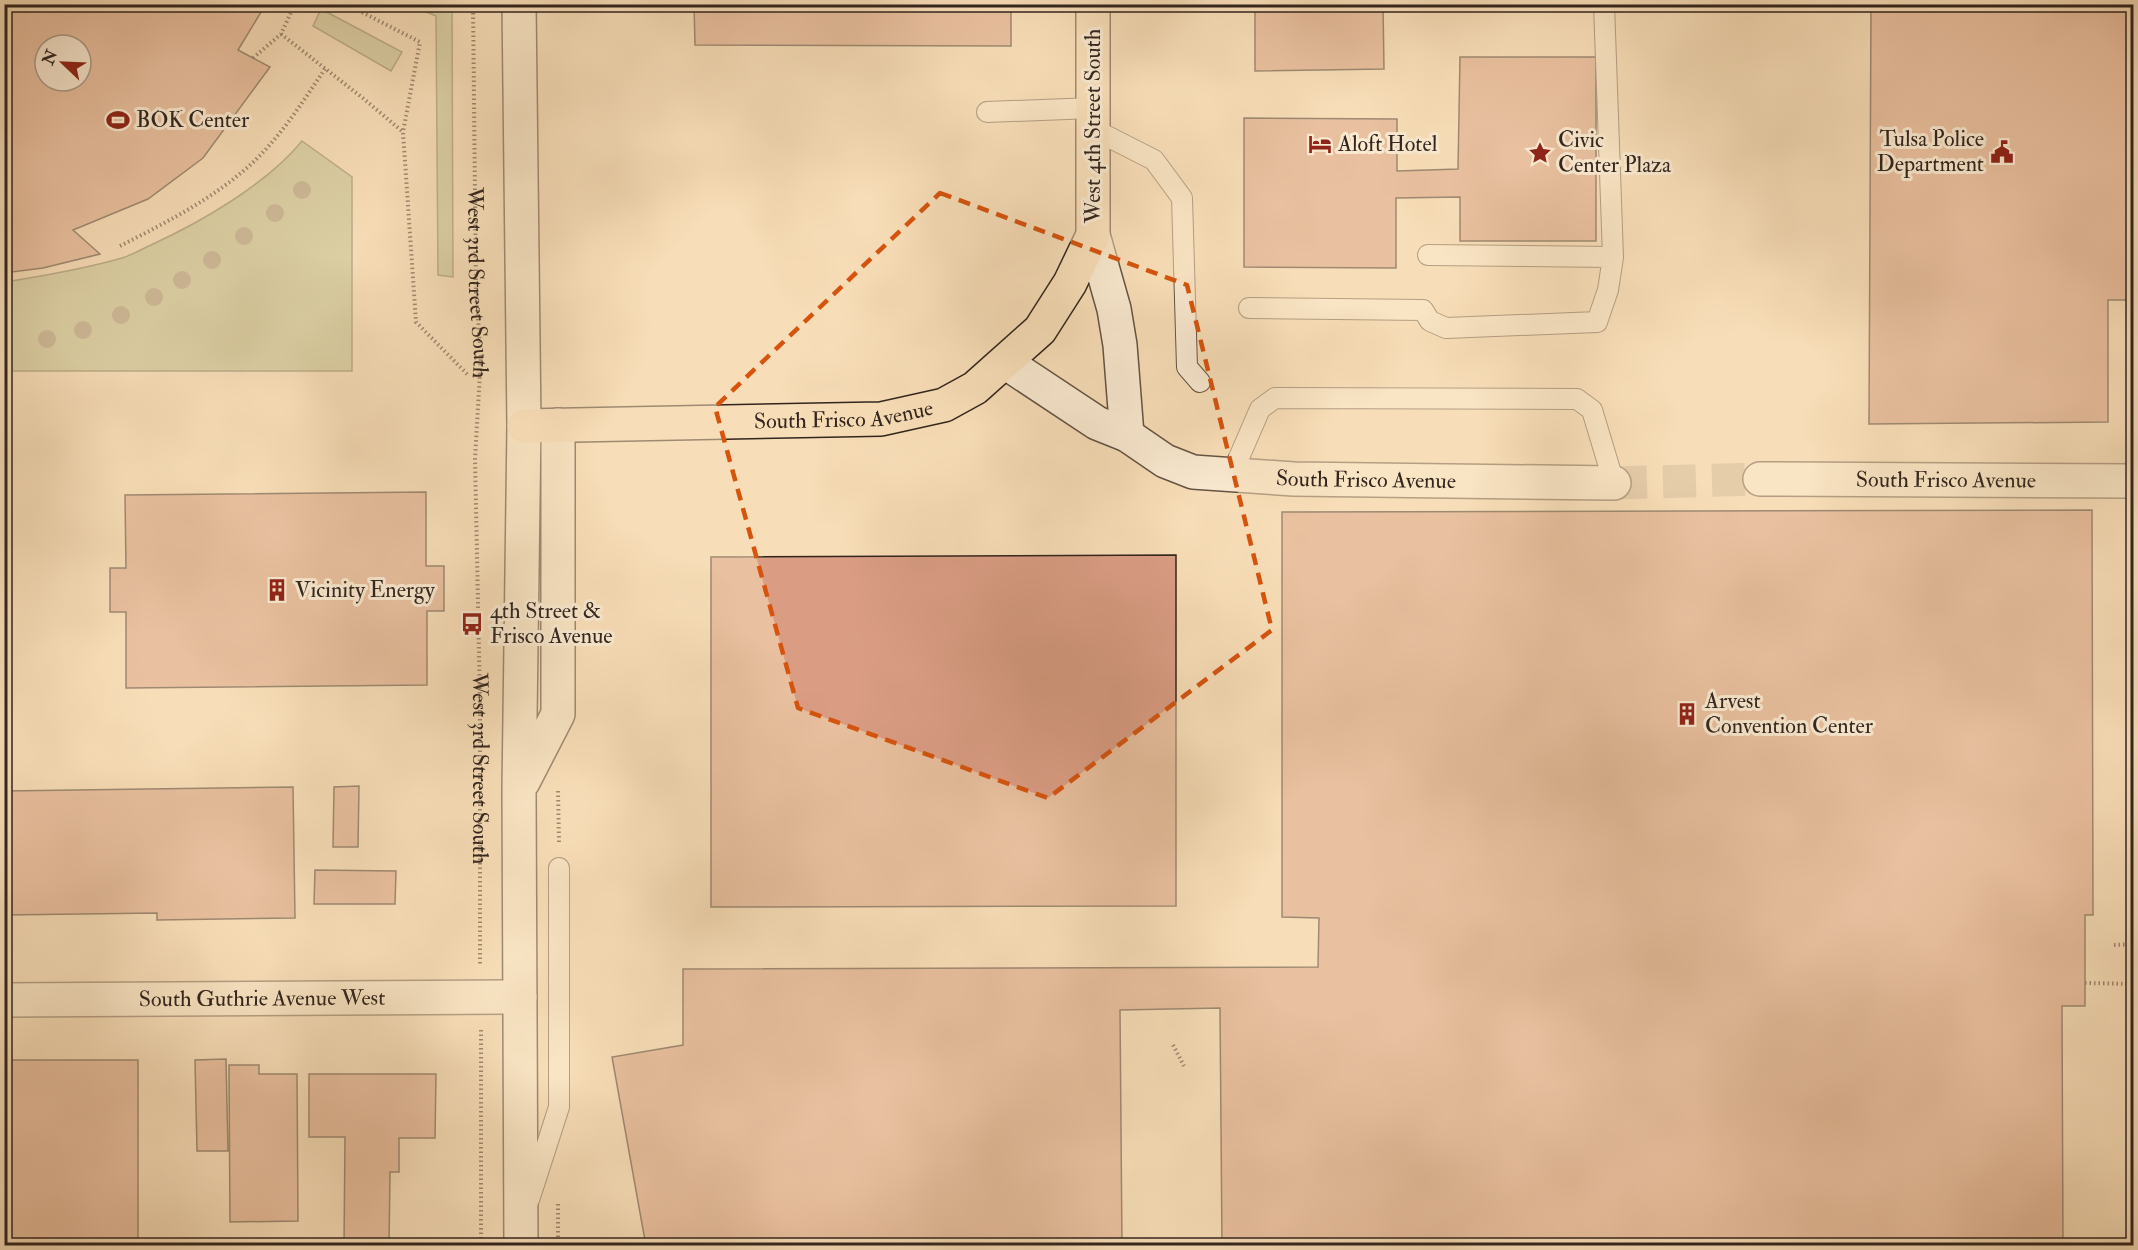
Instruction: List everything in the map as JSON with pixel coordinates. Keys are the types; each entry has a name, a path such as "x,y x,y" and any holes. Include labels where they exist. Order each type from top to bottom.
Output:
{"main road":[{"name":"West 4th Street South","path":"1005,362 1040,330 1070,283 1093,235 1093,4"},
{"name":"South Frisco Avenue","path":"524,426 881,419 944,405 975,388 1005,362"}],"street":[{"name":"West 3rd Street South","path":"519,4 524,426 519,789 520,1236"},
{"path":"1093,235 1114,309 1120,345 1127,435"},
{"name":"South Frisco Avenue","path":"1005,362 1097,423 1127,435 1165,461 1192,472 1294,479 1614,483"},
{"path":"519,789 558,714 558,426"},
{"name":"South Frisco Avenue","path":"1760,479 2133,481"},
{"name":"South Guthrie Avenue West","path":"4,1000 520,997"}],"lane":[{"path":"1249,308 1423,310 1431,321 1446,327 1597,322 1608,290 1613,257 1604,4"},
{"path":"987,112 1093,118 1154,160 1182,198 1187,367 1200,382"},
{"path":"1428,255 1613,257"},
{"path":"1231,476 1260,409 1275,398 1577,399 1592,410 1614,483"},
{"path":"520,1236 559,1107 559,868"}],"path":[{"path":"253,58 280,34 296,4"},
{"path":"346,4 420,42 403,132 416,322 470,376"},
{"name":"West 3rd Street South","path":"473,4 476,294 481,356 475,459 480,702 481,1245"},
{"path":"280,34 403,132"},
{"path":"120,246 198,204 249,166 274,139 325,69"},
{"path":"2114,945 2133,944"},
{"path":"2085,983 2133,984"},
{"path":"1173,1045 1184,1066"}],"highlighted area":[{"path":"940,193 1187,285 1272,630 1048,798 798,708 715,407"}],"green space":[{"path":"410,5 452,5 453,277 438,275 436,16"},
{"path":"321,9 402,52 391,71 313,26"},
{"path":"302,141 352,177 352,371 5,371 5,282 78,269 133,254 191,225 232,201 271,172"}],"building":[{"name":"BOK Center","path":"4,4 266,4 238,50 270,67 203,158 148,199 73,230 100,254 43,268 4,273"},
{"path":"694,4 1011,4 1011,46 695,45"},
{"path":"1255,4 1383,4 1384,69 1255,71"},
{"name":"Tulsa Police Department","path":"1871,4 2134,4 2134,300 2108,300 2108,422 1869,424"},
{"name":"Aloft Hotel","path":"1460,57 1596,57 1596,241 1460,241 1460,197 1396,198 1396,268 1244,267 1244,118 1397,119 1397,171 1458,169"},
{"name":"Vicinity Energy","path":"426,492 426,566 444,566 444,611 427,611 427,685 126,688 126,612 110,612 110,568 126,568 125,495"},
{"name":"Arvest Convention Center","path":"2092,510 2093,915 2085,915 2085,1006 2062,1006 2063,1246 1222,1246 1220,1008 1120,1010 1122,1246 646,1246 612,1057 683,1045 683,969 1318,967 1319,918 1282,917 1282,512"},
{"path":"1176,555 1176,906 711,907 711,557"},
{"path":"359,786 358,847 333,847 334,787"},
{"path":"293,787 295,918 157,920 157,913 4,915 4,791"},
{"path":"315,870 396,871 395,904 314,904"},
{"path":"226,1059 228,1151 197,1151 195,1060"},
{"path":"4,1060 138,1060 138,1246 4,1246"},
{"path":"229,1065 259,1065 259,1074 297,1074 298,1221 230,1222"},
{"path":"309,1074 436,1074 435,1138 399,1138 399,1172 390,1172 389,1246 344,1246 345,1137 309,1137"}],"tunnel":[{"path":"1614,483 1760,479"}],"place":[{"name":"BOK Center","path":"118,120"},
{"name":"Aloft Hotel","path":"1320,144"},
{"name":"Tulsa Police Department","path":"2002,152"},
{"name":"Civic Center Plaza","path":"1540,153"},
{"name":"Vicinity Energy","path":"277,590"},
{"name":"4th Street & Frisco Avenue","path":"472,624"},
{"name":"Arvest Convention Center","path":"1687,714"}]}
